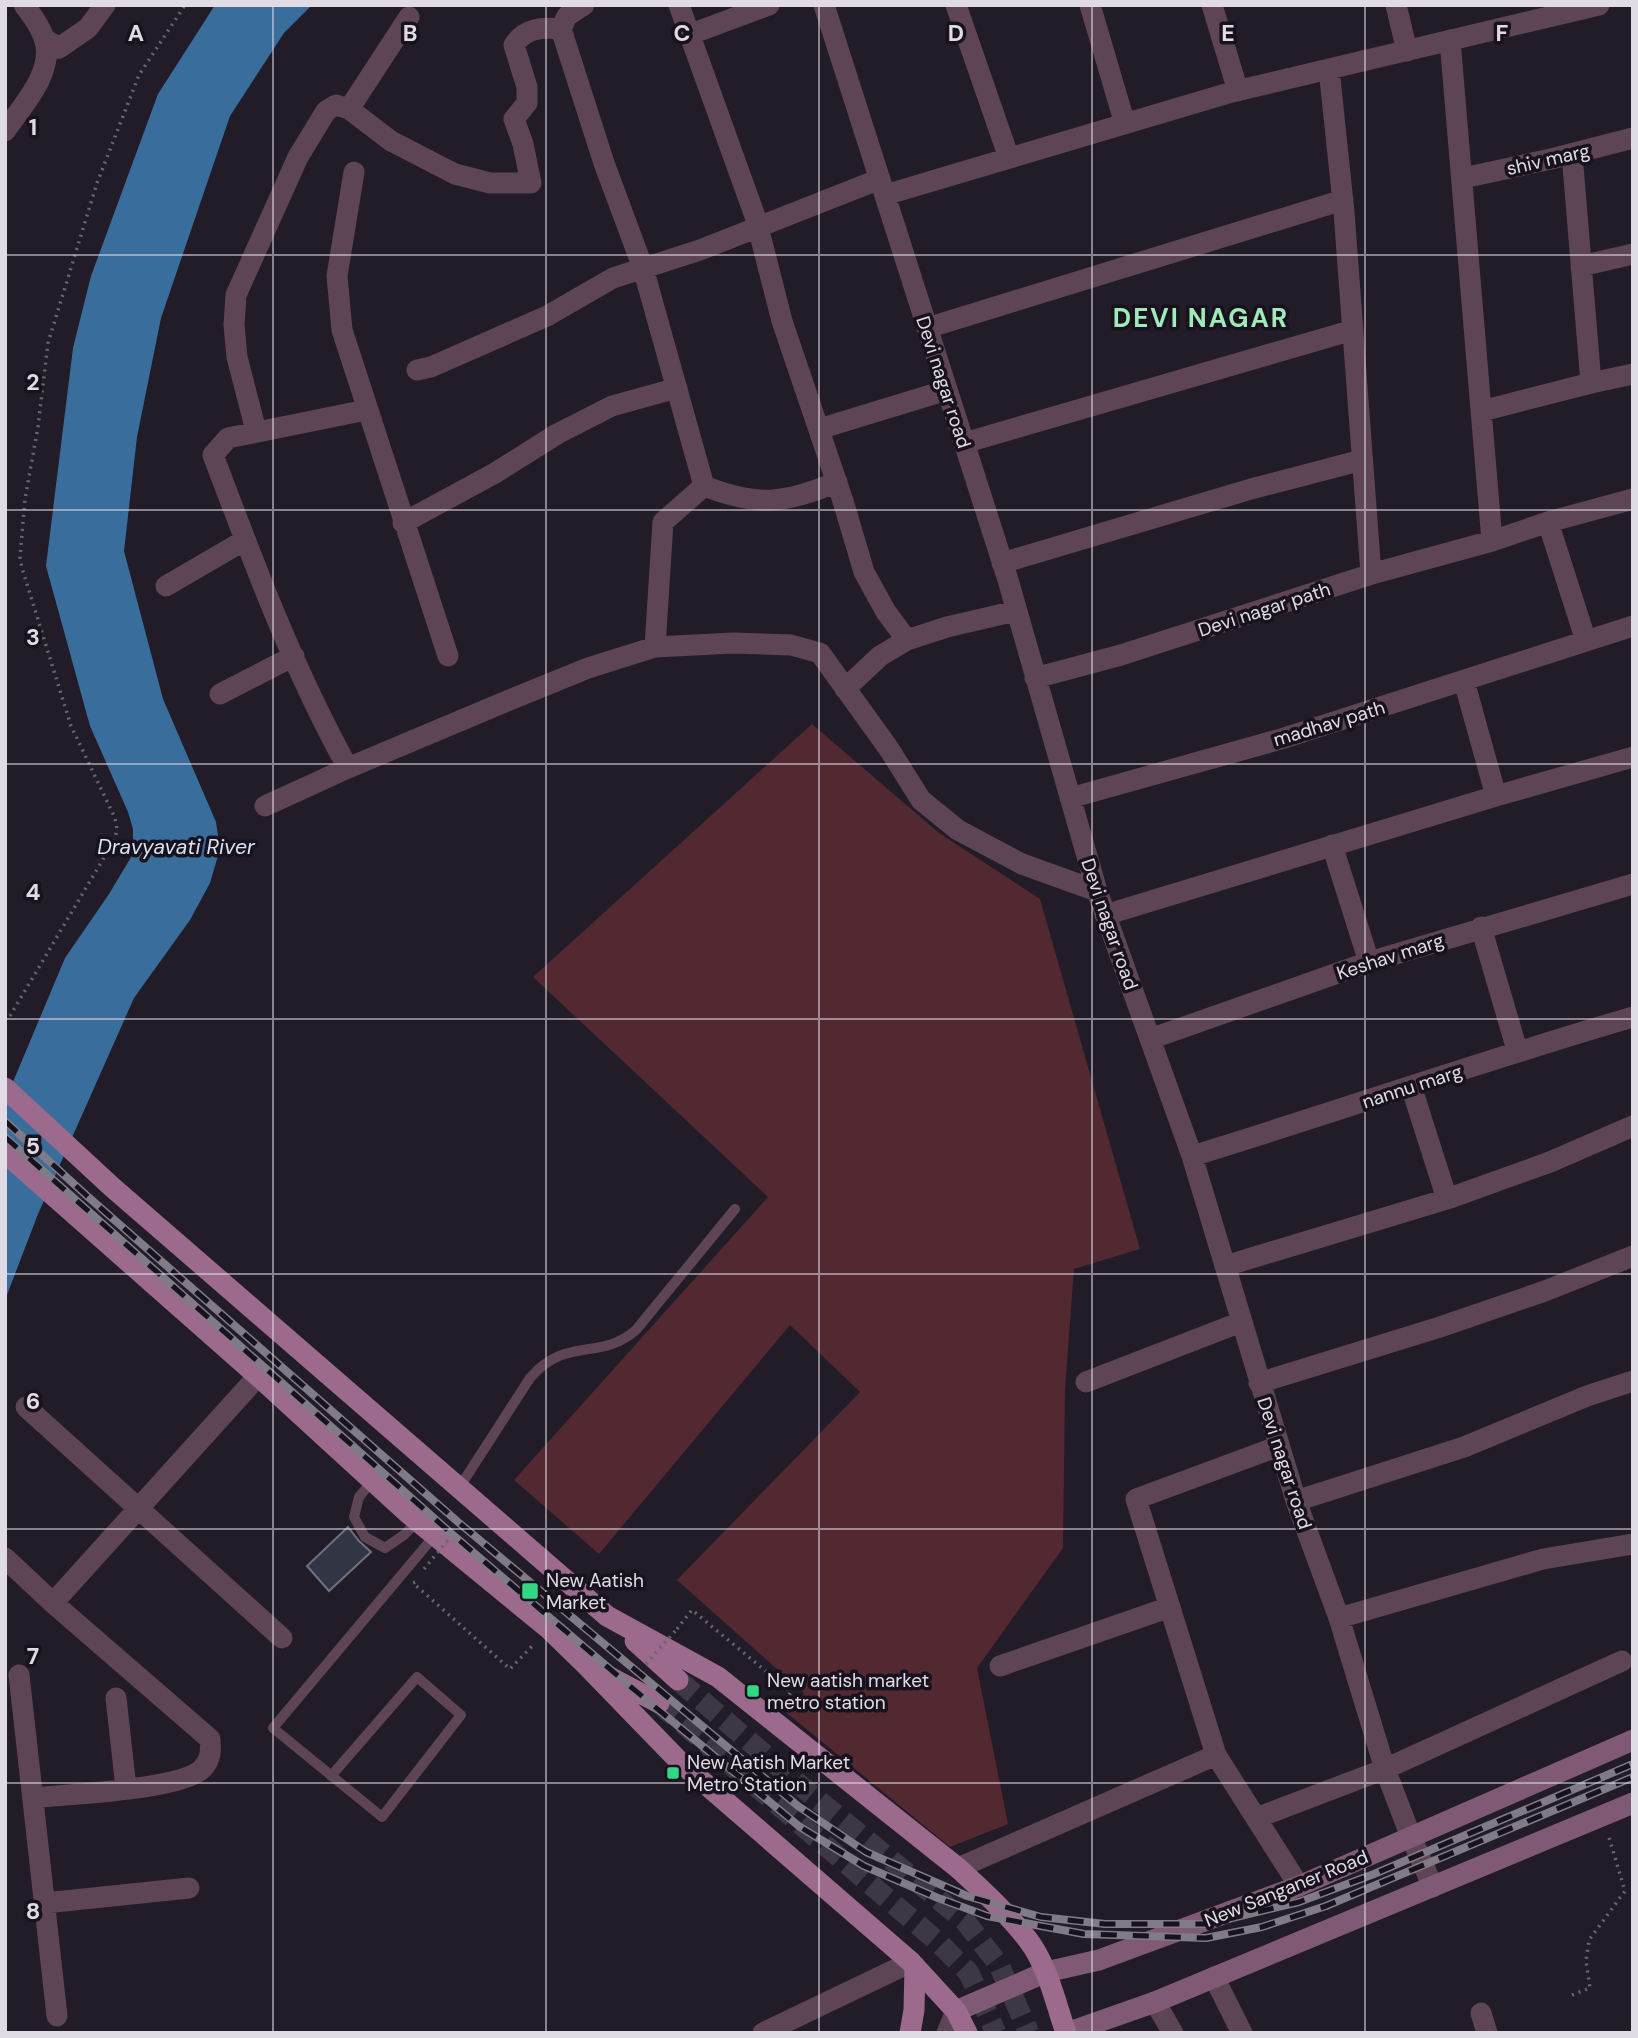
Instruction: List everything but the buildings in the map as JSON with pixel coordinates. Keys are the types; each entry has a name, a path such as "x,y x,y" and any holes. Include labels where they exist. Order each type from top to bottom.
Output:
{"main road":[{"path":"5,1088 112,1187 678,1680"},
{"path":"5,1153 418,1521 441,1537 549,1629 680,1762 913,1964 956,2011 967,2033"},
{"path":"607,1616 718,1677 958,1868 984,1892 1032,1947 1045,1972 1066,2033 1110,2026 1154,2002 1633,1803"},
{"path":"585,1664 659,1703"},
{"name":"New Sanganer Road","path":"956,2011 1045,1972 1099,1960 1299,1886 1633,1741"},
{"path":"910,2033 914,2010 913,1964"}],"street":[{"path":"24,5 45,39 59,48 88,28 105,5"},
{"path":"584,5 567,16 561,29 604,163 643,268 704,486"},
{"path":"679,5 758,226 782,321 837,482 864,572 886,612 907,640"},
{"path":"691,34 769,5"},
{"name":"Devi nagar road","path":"824,5 1002,563 1097,891 1192,1156 1296,1501 1339,1618 1385,1769 1433,1886"},
{"path":"956,5 1009,158"},
{"path":"1090,5 1125,124"},
{"path":"1212,5 1238,91"},
{"path":"1396,5 1407,51"},
{"path":"417,370 431,367 547,316 612,278 700,250 758,226 882,187 1009,158 1238,91 1599,5"},
{"path":"349,109 409,17"},
{"path":"256,431 237,357 234,325 236,295 298,157 327,111 336,105 349,109 391,141 455,174 490,183 531,184 523,144 514,118 527,103 527,87 514,45 520,37 540,27 561,29"},
{"path":"5,131 38,84 46,60 45,39"},
{"path":"1450,40 1492,541"},
{"path":"1329,69 1343,200 1371,574"},
{"name":"shiv marg","path":"1463,178 1633,138"},
{"path":"1573,154 1591,383"},
{"path":"354,172 337,276 342,330 448,656"},
{"path":"927,328 1343,200"},
{"path":"1581,266 1633,254"},
{"path":"964,443 1353,330"},
{"path":"1482,411 1633,373"},
{"path":"403,523 495,473 557,434 604,411 677,388"},
{"path":"819,429 947,390"},
{"path":"348,768 321,718 294,656 212,455 228,438 366,410"},
{"path":"1002,563 1251,489 1362,460"},
{"path":"704,486 734,498 782,501 837,482"},
{"path":"655,647 663,522 704,486"},
{"name":"Devi nagar path","path":"1035,678 1121,655 1371,574 1633,499"},
{"path":"1548,522 1586,641"},
{"path":"166,586 245,540"},
{"path":"845,689 880,656 907,640 947,627 1016,611"},
{"name":"madhav path","path":"1070,798 1281,738 1633,626"},
{"path":"265,806 348,768 588,668 655,647 733,643 791,645 820,653 921,800 958,830 1022,864 1097,891"},
{"path":"220,694 294,656"},
{"path":"1464,681 1496,796"},
{"path":"1105,915 1633,757"},
{"path":"1332,845 1369,962"},
{"name":"Keshav marg","path":"1150,1039 1369,962 1633,884"},
{"path":"1481,927 1517,1050"},
{"name":"nannu marg","path":"1192,1156 1517,1050 1633,1017"},
{"path":"1411,1086 1447,1199"},
{"path":"1225,1266 1447,1199 1550,1162 1633,1126"},
{"path":"1259,1383 1440,1327 1545,1291 1633,1256"},
{"path":"1086,1382 1241,1322"},
{"path":"53,1603 258,1376"},
{"path":"1296,1501 1464,1447 1587,1396 1633,1381"},
{"path":"26,1407 282,1638"},
{"path":"1279,1446 1136,1499 1216,1755 1299,1886"},
{"path":"1339,1618 1543,1559 1633,1544"},
{"path":"5,1558 210,1739 212,1754 201,1769 185,1779 33,1798"},
{"path":"1000,1666 1170,1607"},
{"path":"1256,1818 1385,1769 1622,1661"},
{"path":"19,1675 57,2016"},
{"path":"116,1698 126,1788"},
{"path":"958,1868 1216,1755"},
{"path":"45,1903 189,1888"},
{"path":"763,2033 913,1964"},
{"path":"1214,1978 1242,2033"},
{"path":"1154,2002 1173,2033"},
{"path":"947,2033 956,2011"}],"lane":[{"path":"459,1488 540,1366 556,1355 622,1342 636,1330 735,1209"},
{"path":"373,1480 359,1497 354,1517 365,1537 385,1548 418,1521"},
{"path":"331,1776 417,1677 461,1715 382,1817 331,1776 273,1728 441,1537"}],"path":[{"path":"10,1016 115,839 117,829 110,806 71,726 20,557 25,499 38,427 48,343 97,183 139,75 185,5"},
{"path":"441,1537 425,1569 413,1583 510,1669 549,1629"},
{"path":"646,1664 692,1610 791,1692 772,1720"},
{"path":"1573,1995 1590,1988 1586,1961 1589,1940 1625,1891 1602,1816"}],"shaded area":[{"path":"812,724 939,833 1040,899 1140,1249 1074,1269 1065,1389 1063,1548 977,1668 1008,1824 950,1847 787,1713 804,1693 677,1580 860,1392 790,1325 599,1554 514,1480 768,1197 533,977"}],"water":[{"name":"Dravyavati River","path":"215,5 312,5 284,33 230,116 161,318 137,437 124,551 163,699 216,822 220,849 210,883 190,920 134,998 38,1214 5,1300 5,1101 65,958 133,854 133,829 128,812 90,726 46,566 73,348 91,276 158,94"}],"tunnel":[{"path":"678,1680 965,1921 999,1965 1029,2033"},
{"path":"659,1703 938,1942 969,1973 996,2033"}],"railway":[{"path":"5,1121 458,1522 798,1806 866,1852 967,1896 1041,1917 1105,1924 1207,1924 1299,1902 1374,1874 1633,1764"},
{"path":"5,1137 453,1535 800,1827 864,1866 938,1898 987,1916 1084,1934 1206,1938 1262,1927 1326,1906 1633,1777"}],"place":[{"name":"New Aatish Market","path":"530,1591"},
{"name":"New aatish market metro station","path":"753,1691"},
{"name":"New Aatish Market Metro Station","path":"673,1773"}],"district":[{"name":"DEVI NAGAR","path":"1201,318"}]}
